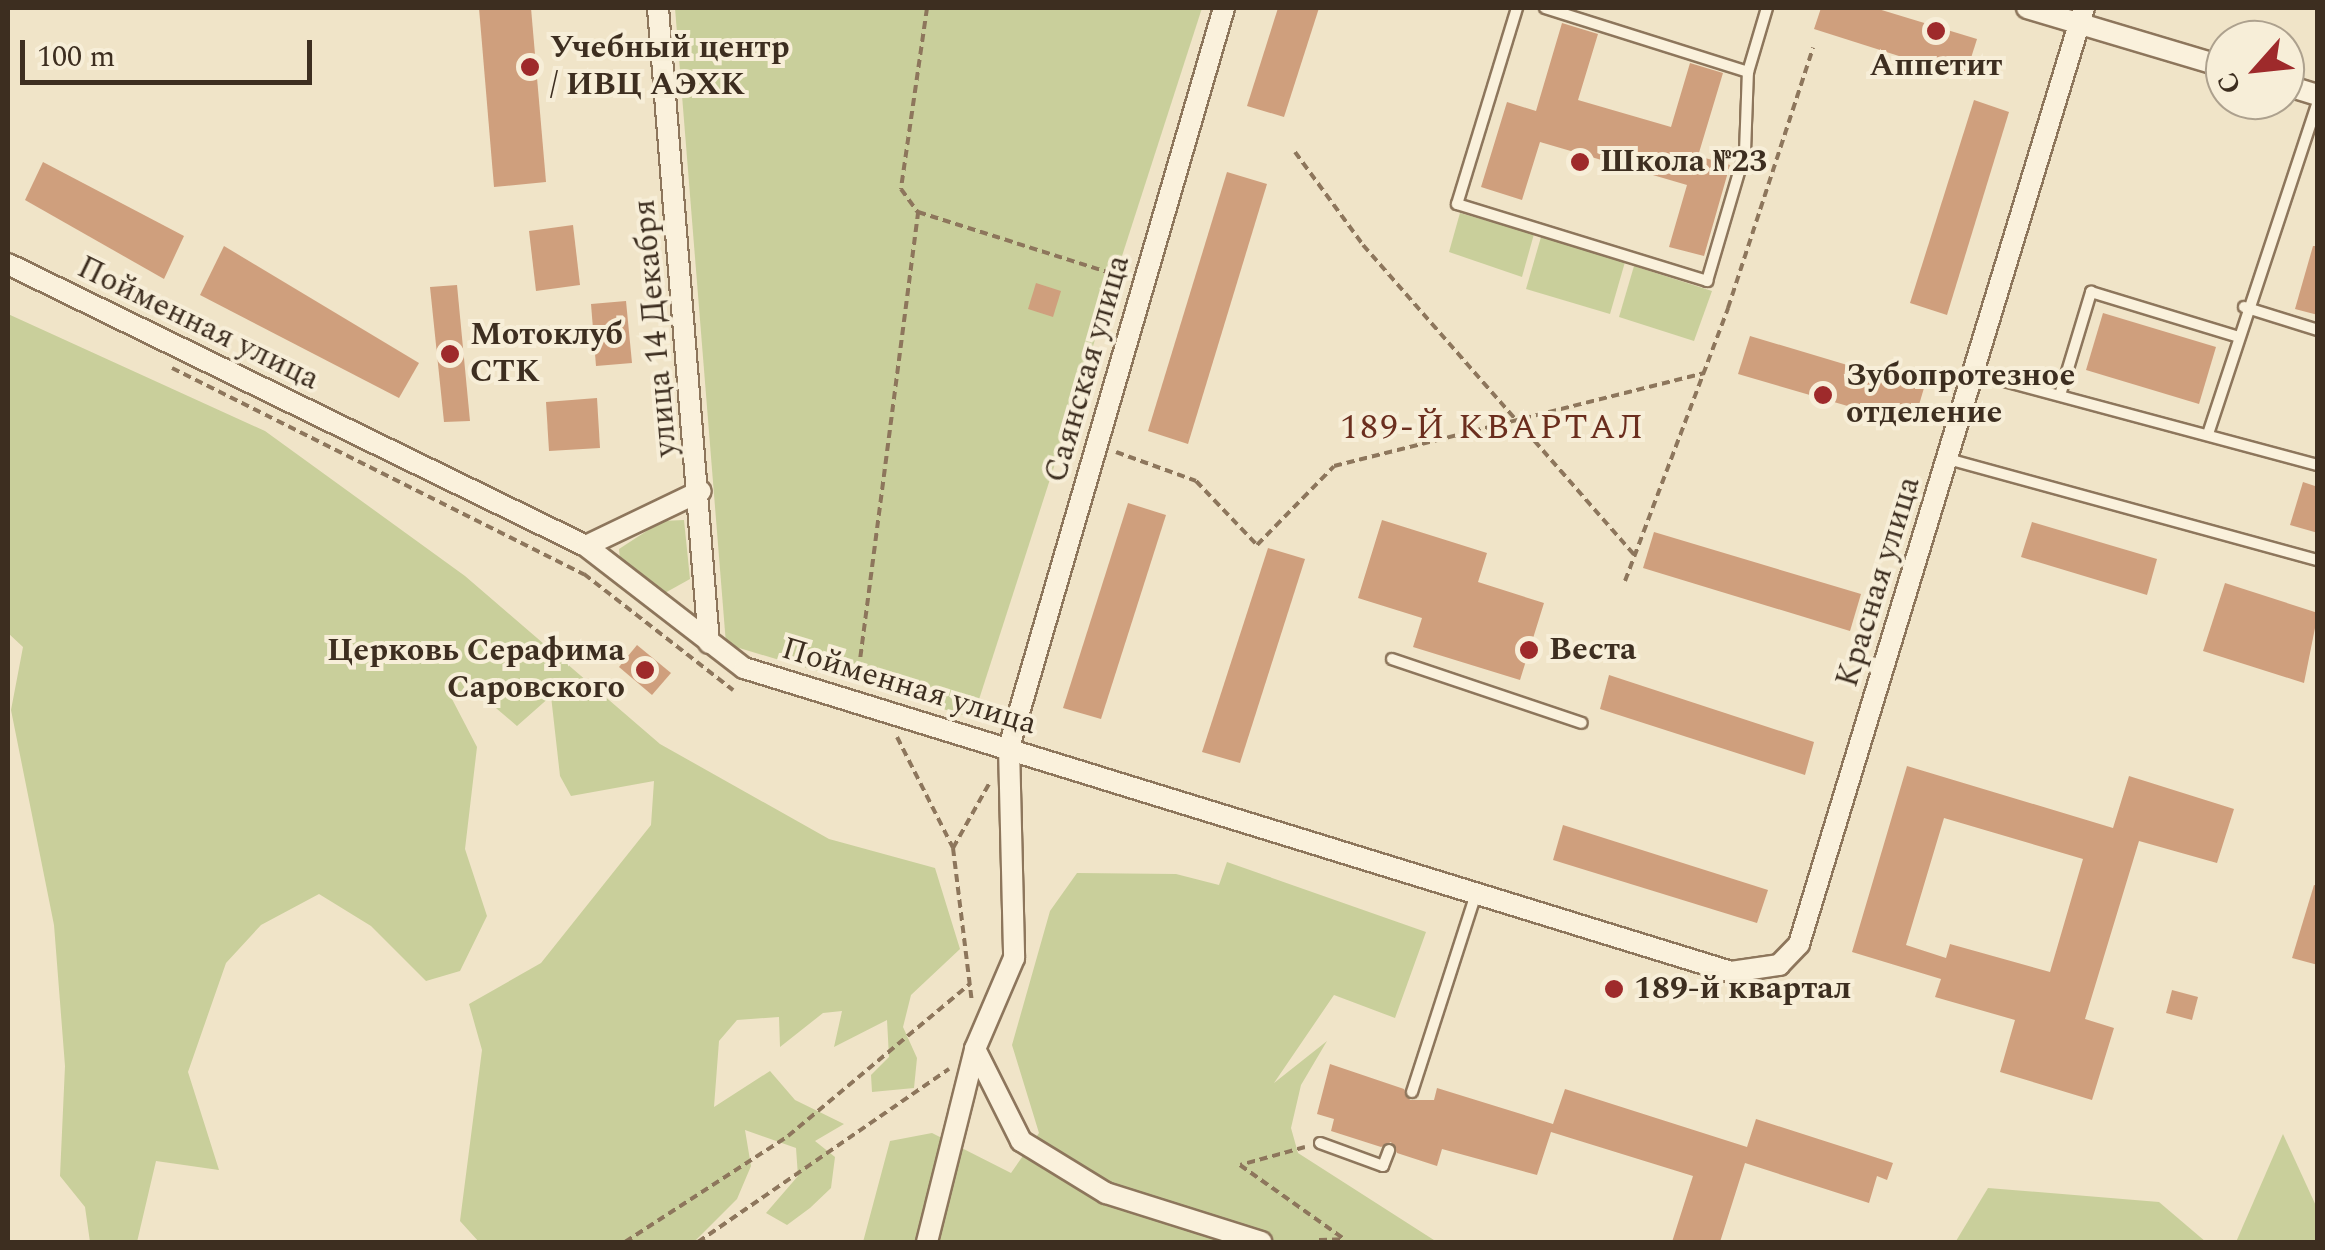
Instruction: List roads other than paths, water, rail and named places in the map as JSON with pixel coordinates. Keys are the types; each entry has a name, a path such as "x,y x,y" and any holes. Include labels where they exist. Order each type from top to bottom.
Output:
{"street":[{"name":"улица 14 Декабря","path":"658,8 701,492 709,643"},
{"name":"Саянская улица","path":"927,1242 976,1049 1014,958 1009,747 1224,8"},
{"path":"2027,8 2082,16 2205,60"},
{"name":"Красная улица","path":"1799,944 2082,16"},
{"name":"Пойменная улица","path":"8,264 586,546 744,668 855,709 1009,747 1731,972 1780,965 1799,944"},
{"path":"586,546 701,492"},
{"path":"976,1049 1021,1141 1106,1193 1261,1242"}],"lane":[{"path":"1518,8 1458,204 1707,281 1745,152 1748,72 1766,8"},
{"path":"1546,8 1748,72"},
{"path":"2208,434 2244,308 2318,98"},
{"path":"2060,395 2091,292 2236,336"},
{"path":"2244,308 2318,330"},
{"path":"1974,374 2318,465"},
{"path":"1948,458 2318,560"},
{"path":"1392,659 1582,723"},
{"path":"1412,1092 1476,894"},
{"path":"1320,1142 1383,1166 1389,1150"}],"place":[{"name":"Аппетит","path":"1936,31"},
{"name":"Учебный центр / ИВЦ АЭХК","path":"530,67"},
{"name":"Школа №23","path":"1580,162"},
{"name":"Мотоклуб СТК","path":"450,354"},
{"name":"Зубопротезное отделение","path":"1823,395"},
{"name":"Веста","path":"1529,650"},
{"name":"Церковь Серафима Саровского","path":"645,670"},
{"name":"189-й квартал","path":"1614,989"}],"district":[{"name":"189-Й КВАРТАЛ","path":"1493,428"}]}
